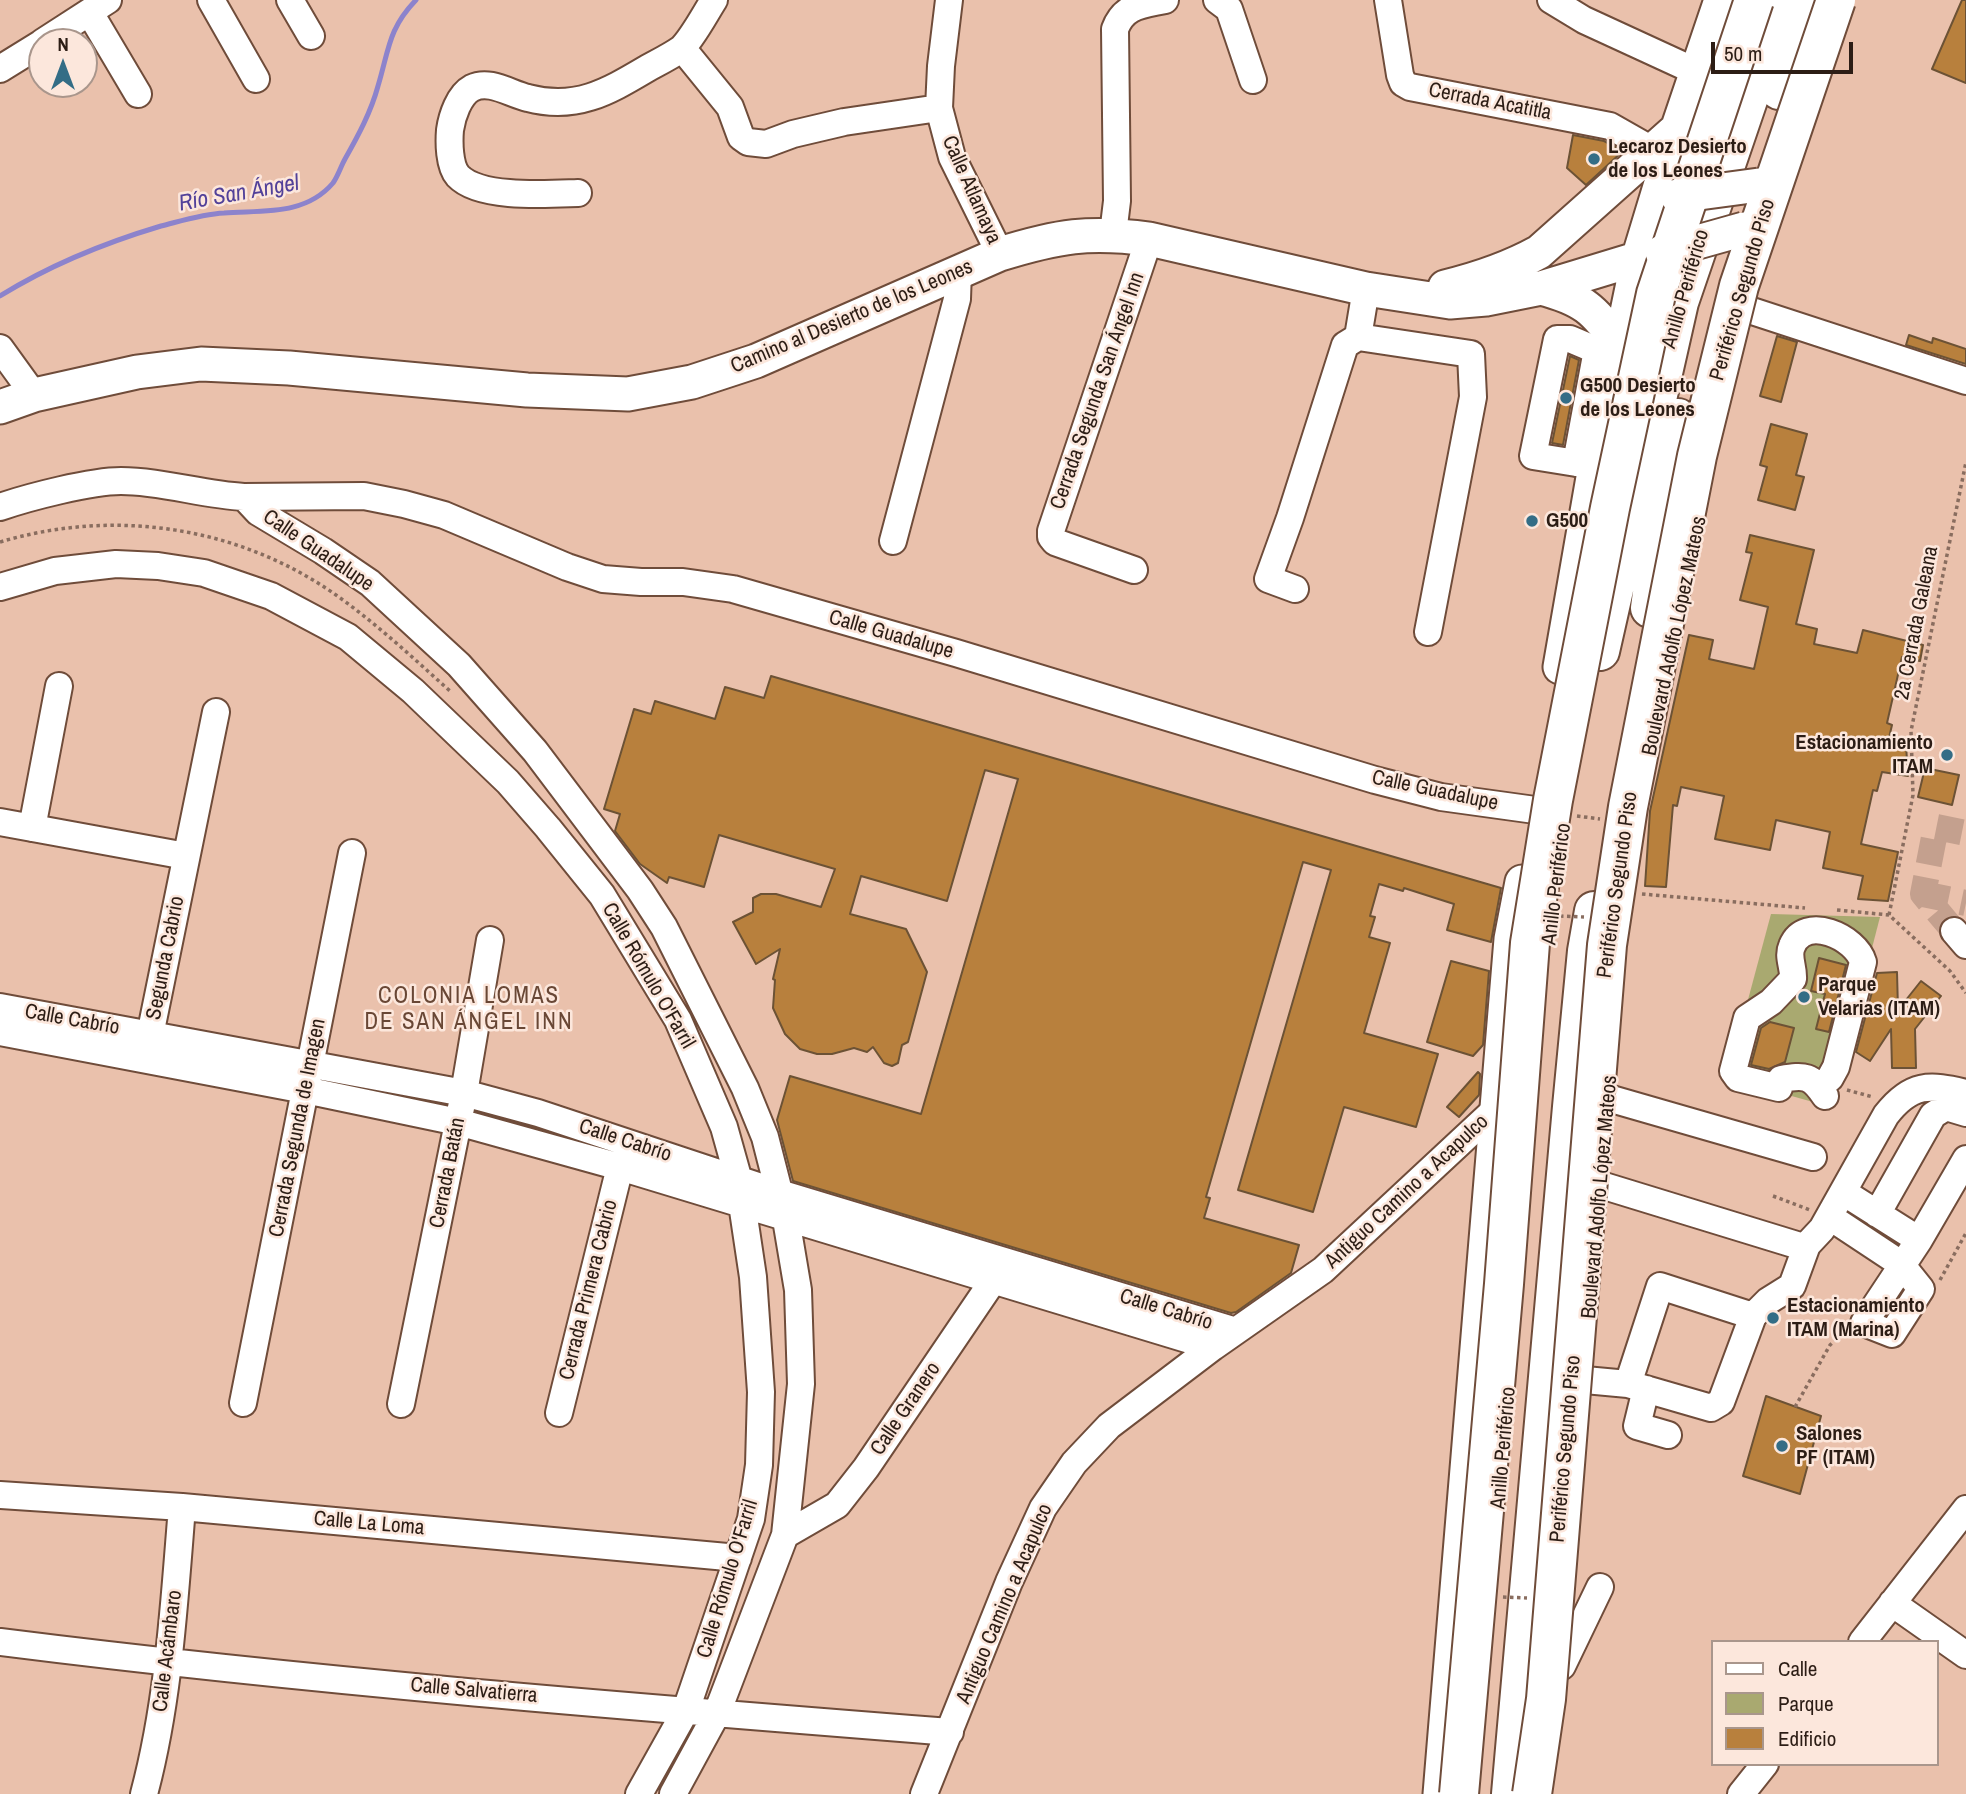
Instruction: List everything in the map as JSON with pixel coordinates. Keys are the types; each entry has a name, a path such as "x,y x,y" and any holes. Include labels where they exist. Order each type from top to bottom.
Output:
{"highway":[{"path":"1459,1794 1504,1284 1530,943 1553,800 1610,508 1656,293 1755,0"},
{"name":"Anillo Periférico","path":"1475,1794 1549,949 1557,807 1679,302 1782,0"},
{"name":"Anillo Periférico","path":"1511,1794 1587,951 1610,812 1636,690 1655,578 1671,453 1700,310 1811,0"},
{"name":"Periférico Segundo Piso","path":"1532,1794 1546,1699 1607,945 1628,807 1697,456 1739,286 1836,0"},
{"path":"1655,578 1667,531"},
{"path":"1557,807 1571,747"},
{"path":"1562,1223 1586,1368"},
{"path":"1466,1476 1513,1346"}],"main road":[{"path":"1440,1794 1511,939 1557,807 1586,465 1611,351 1650,255 1667,197 1678,127 1721,0"},
{"name":"Boulevard Adolfo López Mateos","path":"1550,1794 1608,1098 1634,826 1714,457 1749,310 1778,221 1775,184 1855,0"},
{"name":"Camino al Desierto de los Leones","path":"1409,295 1487,275 1539,252 1678,127"},
{"path":"1667,197 1775,184"},
{"name":"Camino al Desierto de los Leones","path":"0,407 34,395 137,372 201,364 329,371 527,390 628,394 692,382 756,361 1000,254 1075,235 1113,234 1149,239 1366,289 1450,302 1486,299 1541,288 1650,255 1778,221"},
{"path":"1541,288 1567,295 1584,304 1602,320 1611,351"}],"street":[{"path":"211,0 256,79"},
{"path":"290,0 311,37"},
{"path":"578,193 536,195 496,192 475,186 457,176 451,160 450,130 457,105 469,89 483,84 530,99 573,102 606,93 682,48 714,0"},
{"name":"Calle Atlamaya","path":"949,0 939,108 952,157 1000,254"},
{"path":"1113,234 1117,201 1115,29 1120,16 1133,7 1165,0"},
{"path":"1217,0 1229,9 1253,80"},
{"name":"Cerrada Acatitla","path":"1388,0 1400,75 1403,83 1410,87 1610,126 1654,151"},
{"path":"1551,0 1584,20 1698,72"},
{"path":"65,28 99,6 138,94"},
{"path":"682,48 730,107 741,137 748,142 766,144 793,134 844,122 939,108"},
{"path":"0,69 28,51"},
{"name":"Cerrada Segunda San Ángel Inn","path":"1134,570 1055,542 1051,531 1149,239"},
{"path":"893,541 957,299 958,271"},
{"path":"1358,337 1366,289"},
{"path":"1749,310 1966,382"},
{"path":"1295,589 1268,579 1345,345 1358,337 1471,354 1473,397 1428,632"},
{"path":"1586,465 1533,456 1557,339 1570,339 1611,351"},
{"path":"0,348 34,395"},
{"name":"Calle Guadalupe","path":"0,507 57,492 119,481 146,483 217,496 364,496 444,515 567,568 603,579 683,582 733,589 956,653 1375,780 1441,797 1557,807"},
{"name":"Calle Guadalupe","path":"244,497 258,512 370,583 459,665 535,751 640,890 664,927 745,1088 765,1137 779,1192"},
{"name":"Calle Rómulo O'Farril","path":"0,587 55,570 116,564 158,566 204,573 271,596 348,637 413,691 508,782 602,895 678,1020 724,1127 738,1177 753,1277 761,1392 759,1465 751,1519 686,1710 639,1794"},
{"path":"32,828 59,686"},
{"name":"Segunda Cabrio","path":"148,1046 216,712"},
{"path":"0,822 186,856"},
{"name":"Cerrada Segunda de Imagen","path":"243,1403 352,853"},
{"path":"1820,930 1836,934 1852,945 1863,962 1836,1067 1822,1091 1810,1079 1800,1076 1782,1079 1779,1088 1738,1078 1733,1071 1747,1018 1771,1002 1793,979 1790,956 1794,942 1805,932 1820,930"},
{"name":"Cerrada Batán","path":"401,1404 464,1093 490,940"},
{"name":"Calle Cabrío","path":"0,1007 305,1090 458,1122 620,1167 786,1219 1236,1331"},
{"name":"Calle Cabrío","path":"0,1032 311,1063 464,1093 538,1113 738,1177 1213,1347"},
{"path":"1586,1368 1711,1408 1721,1402 1753,1316 1768,1301 1793,1286 1807,1245 1830,1217 1895,1103 1912,1091 1930,1087 1966,1093"},
{"path":"1608,1098 1813,1157"},
{"path":"1877,1214 1933,1115 1946,1107 1966,1113"},
{"name":"Antiguo Camino a Acapulco","path":"924,1794 1009,1583 1043,1508 1074,1463 1109,1426 1213,1347 1323,1270 1497,1108"},
{"path":"1830,1217 1901,1264 1919,1240 1966,1159"},
{"name":"Cerrada Primera Cabrio","path":"559,1413 620,1167"},
{"path":"1601,1185 1800,1246 1807,1245"},
{"name":"Calle Rómulo O'Farril","path":"673,1794 718,1713 785,1535 801,1384 798,1290 779,1192"},
{"path":"1843,1192 1919,1240"},
{"name":"Calle Granero","path":"785,1535 837,1505 866,1468 1000,1271"},
{"path":"1668,1435 1637,1426 1637,1386 1660,1286 1753,1316"},
{"name":"Calle La Loma","path":"0,1495 182,1507 738,1558"},
{"name":"Calle Acámbaro","path":"144,1794 155,1754 170,1663 182,1507"},
{"path":"1864,1640 1966,1509"},
{"path":"1562,1666 1600,1587"},
{"path":"1892,1603 1966,1655"},
{"name":"Calle Salvatierra","path":"0,1642 170,1663 950,1732"},
{"path":"1741,1794 1763,1766"}],"path":[{"name":"2a Cerrada Galeana","path":"1889,915 1913,795 1911,731 1966,462"},
{"path":"0,542 22,535 84,525 145,526 195,532 248,549 296,571 334,594 386,632 454,695"},
{"path":"1557,807 1605,820"},
{"path":"1552,915 1591,918"},
{"path":"1773,1196 1830,1217"},
{"path":"1502,1597 1528,1598"}],"green space":[{"name":"Parque Velarias (ITAM)","path":"1771,914 1880,917 1831,1107 1727,1078"}],"building":[{"path":"1962,0 1966,0 1966,83 1932,69"},
{"name":"Lecaroz Desierto de los Leones","path":"1573,135 1604,141 1623,151 1586,185 1567,168"},
{"path":"1909,335 1932,343 1933,338 1966,349 1966,364 1906,345"},
{"path":"1777,336 1797,342 1781,402 1760,396"},
{"path":"1570,356 1579,360 1563,445 1552,443"},
{"path":"1771,424 1807,434 1796,475 1804,477 1795,510 1758,500 1767,467 1760,465"},
{"path":"1750,535 1814,550 1796,624 1817,629 1814,644 1857,653 1863,630 1923,645 1920,661 1902,657 1887,723 1892,725 1888,742 1906,745 1908,776 1882,772 1877,791 1873,790 1861,844 1898,852 1888,901 1858,899 1863,876 1823,868 1830,832 1776,820 1770,850 1715,839 1724,796 1681,787 1677,806 1673,805 1666,887 1645,886 1650,811 1689,635 1713,640 1709,659 1754,669 1768,607 1740,600 1752,553 1746,552"},
{"path":"771,676 1501,888 1491,942 1447,930 1454,904 1404,888 1403,891 1379,884 1370,916 1375,917 1369,937 1390,943 1364,1033 1438,1054 1416,1127 1344,1107 1313,1212 1238,1190 1331,870 1303,862 1206,1197 1210,1198 1204,1218 1299,1245 1291,1273 1231,1313 793,1181 777,1120 790,1076 921,1114 1018,779 985,770 947,901 861,876 850,914 906,929 927,972 908,1042 902,1045 898,1063 892,1066 884,1063 873,1047 867,1052 854,1048 832,1054 817,1054 800,1049 785,1034 773,1008 773,979 780,949 756,964 733,922 753,912 753,898 761,894 776,894 821,907 835,869 719,835 704,887 669,877 667,883 640,864 615,831 620,814 604,809 634,709 651,714 655,701 715,719 725,687 764,698"},
{"path":"1925,768 1959,775 1952,805 1918,797"},
{"path":"1819,958 1846,965 1829,1032 1816,1029 1825,994 1811,991"},
{"path":"1451,961 1489,971 1483,1045 1473,1056 1427,1042"},
{"path":"1897,972 1898,1010 1921,981 1941,996 1915,1029 1916,1068 1892,1068 1891,1029 1870,1061 1856,1052 1877,973"},
{"path":"1770,1022 1794,1028 1785,1062 1769,1069 1751,1065 1761,1028"},
{"path":"1478,1072 1479,1095 1459,1117 1447,1107"},
{"name":"Salones PF (ITAM)","path":"1766,1396 1821,1416 1800,1494 1743,1476"}],"waterway":[{"name":"Río San Ángel","path":"0,296 98,247 161,226 208,215 282,209 296,206 322,194 335,180 364,124 395,30 416,0"}],"tunnel":[{"path":"1954,931 1923,894 1936,827 1966,833"},
{"path":"1923,894 1966,903"}],"place":[{"name":"Lecaroz Desierto de los Leones","path":"1594,159"},
{"name":"G500 Desierto de los Leones","path":"1566,398"},
{"name":"G500","path":"1532,521"},
{"name":"Estacionamiento ITAM","path":"1947,755"},
{"name":"Parque Velarias (ITAM)","path":"1804,997"},
{"name":"Estacionamiento ITAM (Marina)","path":"1773,1318"},
{"name":"Salones PF (ITAM)","path":"1782,1446"}],"district":[{"name":"COLONIA LOMAS DE SAN ÁNGEL INN","path":"469,1010"}]}
